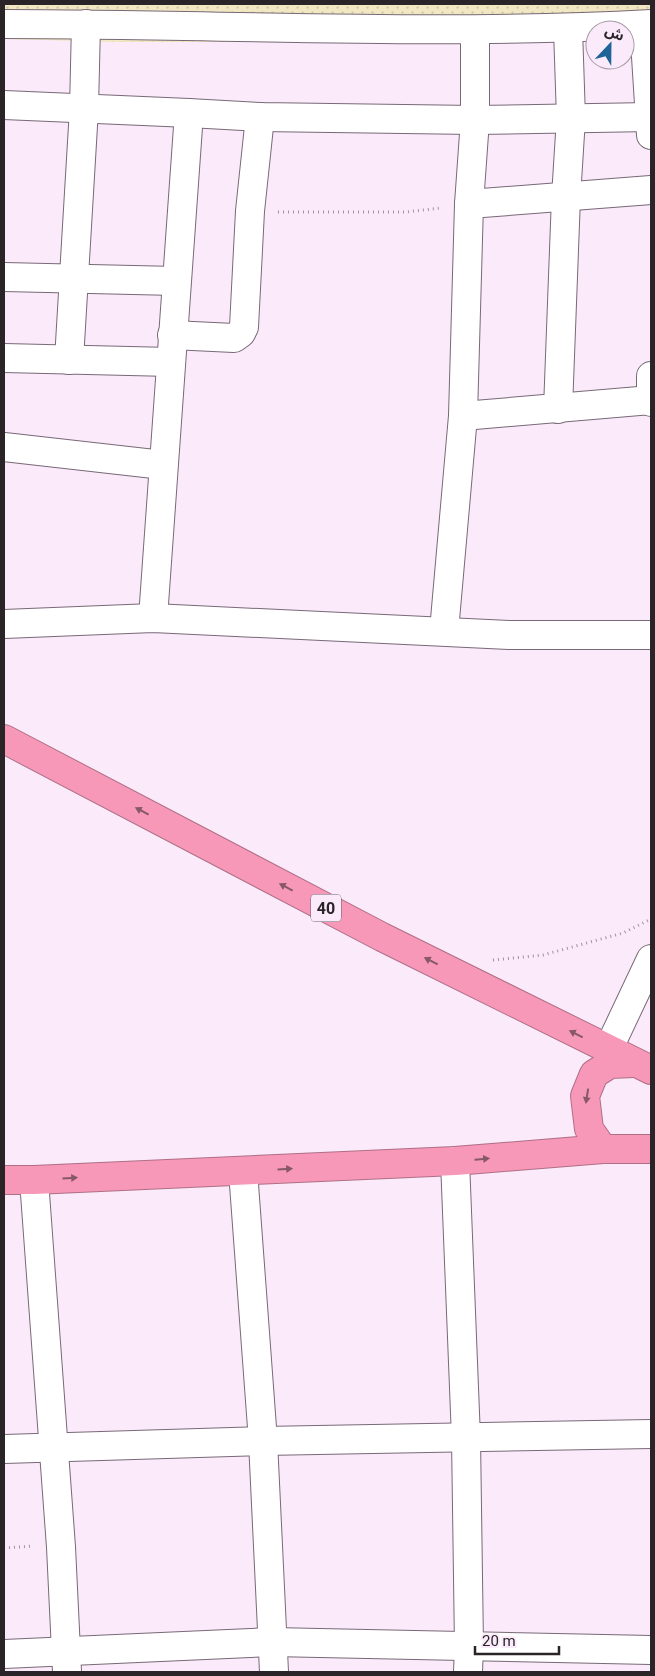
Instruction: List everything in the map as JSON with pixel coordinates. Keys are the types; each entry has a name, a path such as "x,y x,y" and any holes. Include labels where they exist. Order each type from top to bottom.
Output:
{"highway":[{"name":"40","path":"4,739 374,932 643,1066"},
{"path":"603,1149 589,1129 585,1096 594,1074 610,1064 643,1066"},
{"path":"4,1180 455,1161 603,1149 651,1150"}],"street":[{"path":"4,24 475,30 568,29 648,24 651,126 571,118 475,120 260,118 4,105"},
{"path":"69,360 84,109 86,24"},
{"path":"558,408 571,118 568,29"},
{"path":"444,631 463,416 469,204 475,120 475,30"},
{"path":"153,618 189,113"},
{"path":"4,358 69,360 171,349 234,338 241,333 244,327 250,211 260,118"},
{"path":"469,204 651,190"},
{"path":"4,276 176,280"},
{"path":"463,416 651,401 651,376"},
{"path":"4,447 163,465"},
{"path":"4,624 153,618 510,635 651,635"},
{"path":"608,1050 651,959"},
{"path":"455,1161 466,1438 469,1659"},
{"path":"243,1171 263,1441 274,1672"},
{"path":"34,1180 54,1446 66,1662"},
{"path":"4,1448 651,1434"},
{"path":"4,1654 66,1662 272,1642 469,1659 651,1650"}],"path":[{"path":"250,211 406,212 469,204"},
{"path":"488,959 498,960 544,955 623,933 651,919"}],"sand":[{"path":"4,4 651,4 651,39 635,40 635,20 585,20 585,41 113,42 4,39"}]}
